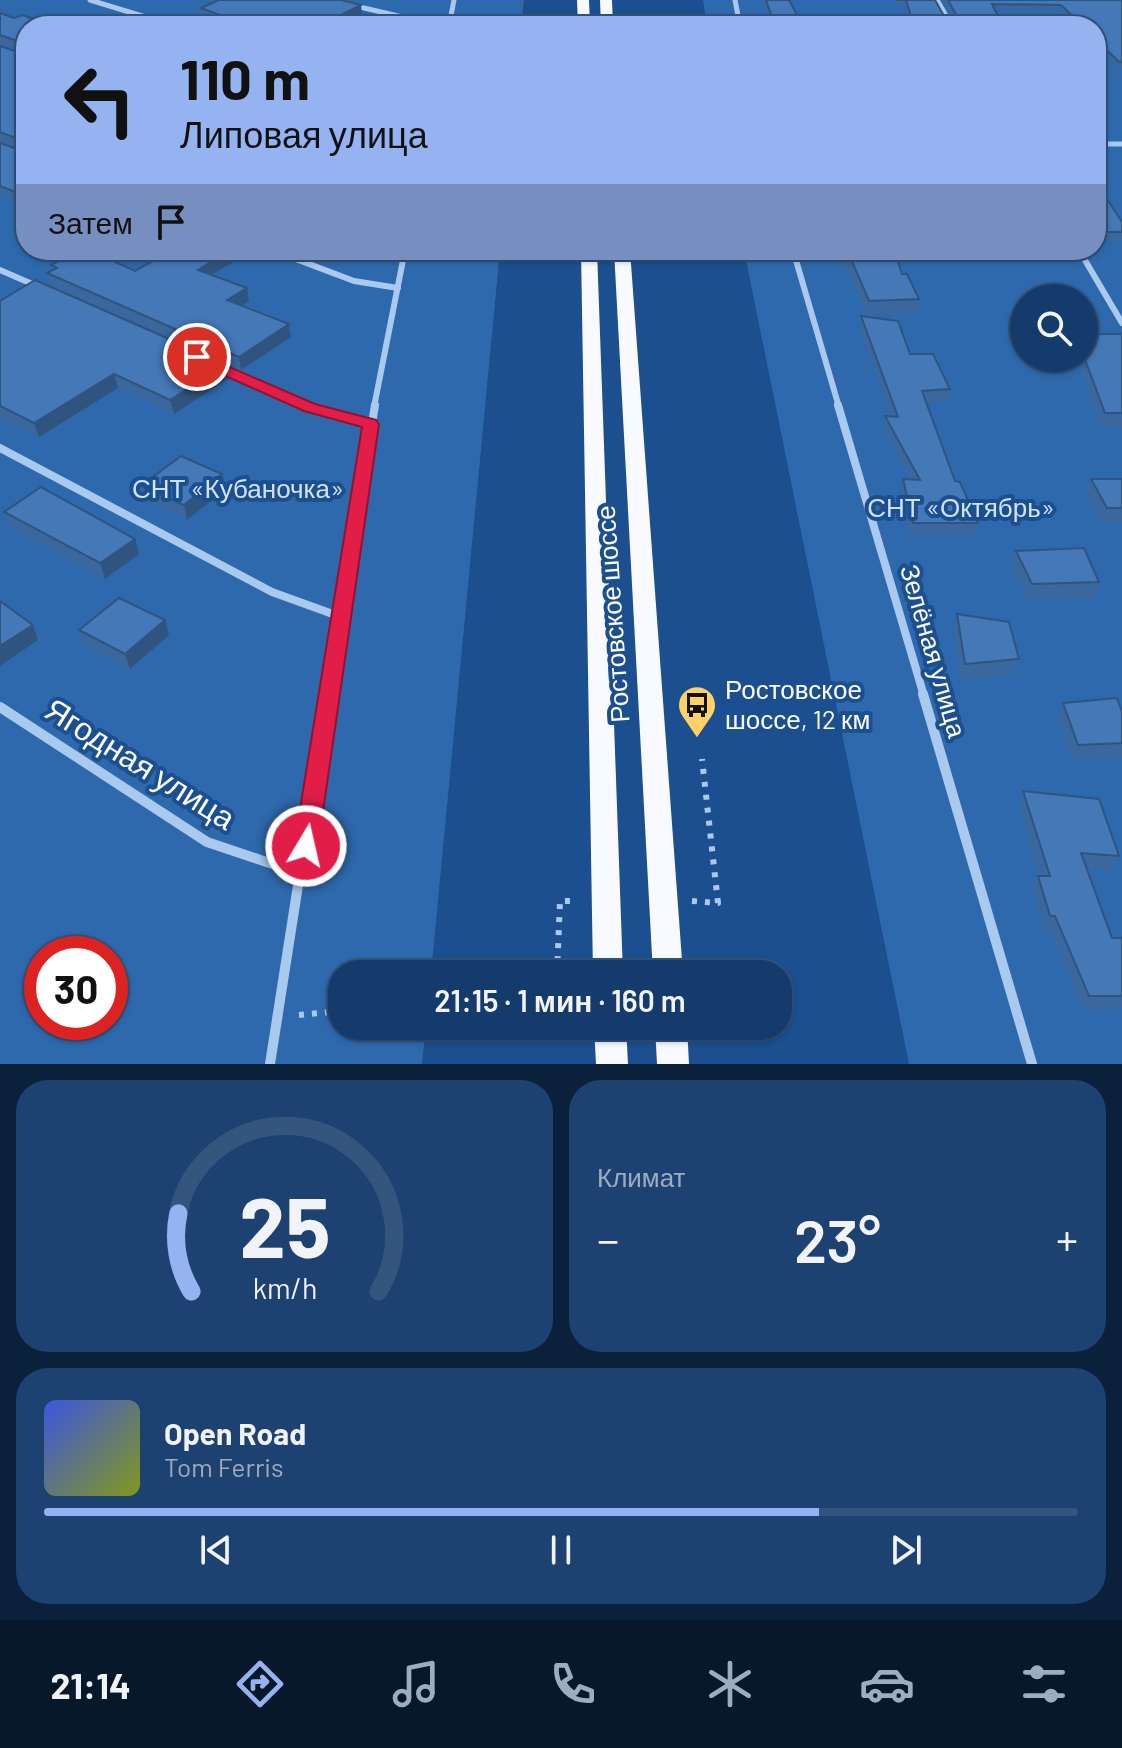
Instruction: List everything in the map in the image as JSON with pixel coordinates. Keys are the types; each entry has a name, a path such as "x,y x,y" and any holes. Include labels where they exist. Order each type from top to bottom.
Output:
{"highway":[{"name":"Ростовское шоссе","path":"589,260 608,960"},
{"name":"Ростовское шоссе","path":"623,260 667,960"},
{"path":"611,1040 612,1064"},
{"path":"672,1040 673,1064"}],"street":[{"path":"90,0 142,16"},
{"path":"330,0 391,16"},
{"path":"298,260 354,281 398,288"},
{"path":"270,1064 371,424 403,260"},
{"name":"Зелёная улица","path":"796,260 1032,1064"},
{"path":"1085,260 1122,323"},
{"path":"0,270 42,289"},
{"path":"211,364 310,407 371,424"},
{"path":"0,448 272,592 341,617"},
{"name":"Ягодная улица","path":"0,707 207,842 302,874"}],"path":[{"path":"689,901 718,903 702,759"},
{"path":"558,960 560,901 580,901"},
{"path":"279,1017 328,1012"}],"green space":[{"name":"СНТ «Кубаночка»","path":"0,0 524,0 522,16 16,16 16,260 499,260 432,960 328,960 328,1040 425,1040 422,1064 0,1064"},
{"name":"СНТ «Октябрь»","path":"703,0 1122,0 1122,1064 909,1064 746,260 1106,260 1106,16 705,16"}],"building":[{"path":"219,0 341,0 361,5 339,16 222,16 201,8"},
{"path":"766,0 789,0 798,16 772,16"},
{"path":"906,0 935,0 944,16 911,16"},
{"path":"948,0 1122,0 1122,62 1106,49 1106,16 1073,16 1061,5 992,4 998,16 957,16"},
{"path":"0,13 16,17 16,41 0,35"},
{"path":"0,46 16,52 16,138 0,132"},
{"path":"0,143 16,149 16,192 0,186"},
{"path":"1106,197 1122,222 1122,232 1106,232"},
{"path":"61,260 111,260 135,271 154,260 214,260 198,270 247,288 227,300 289,324 239,357 47,273 57,268 51,265"},
{"path":"852,260 897,260 902,274 907,274 919,299 869,301"},
{"path":"35,280 226,364 170,400 114,374 34,423 0,406 0,301"},
{"path":"861,316 898,321 910,354 933,354 950,389 922,391 955,481 960,482 978,523 913,523 903,479 920,480 885,416 898,417"},
{"path":"1098,334 1122,334 1122,413 1105,413 1090,372 1098,372"},
{"path":"181,456 222,474 184,505 141,486"},
{"path":"1091,479 1122,479 1122,508 1107,508"},
{"path":"41,487 135,539 100,563 4,512"},
{"path":"1084,548 1099,582 1032,584 1016,551"},
{"path":"119,598 165,620 125,654 79,630"},
{"path":"0,601 33,625 0,646"},
{"path":"957,614 1009,622 1019,659 965,664"},
{"path":"1117,698 1122,712 1122,743 1078,745 1063,703"},
{"path":"1023,791 1099,799 1119,856 1081,853 1112,938 1122,938 1122,996 1089,996 1055,916 1050,916 1038,876 1050,876"}],"place":[{"name":"Ростовское шоссе, 12 км","path":"697,739"}],"route":[{"path":"197,357 310,407 371,424 306,846"}]}
